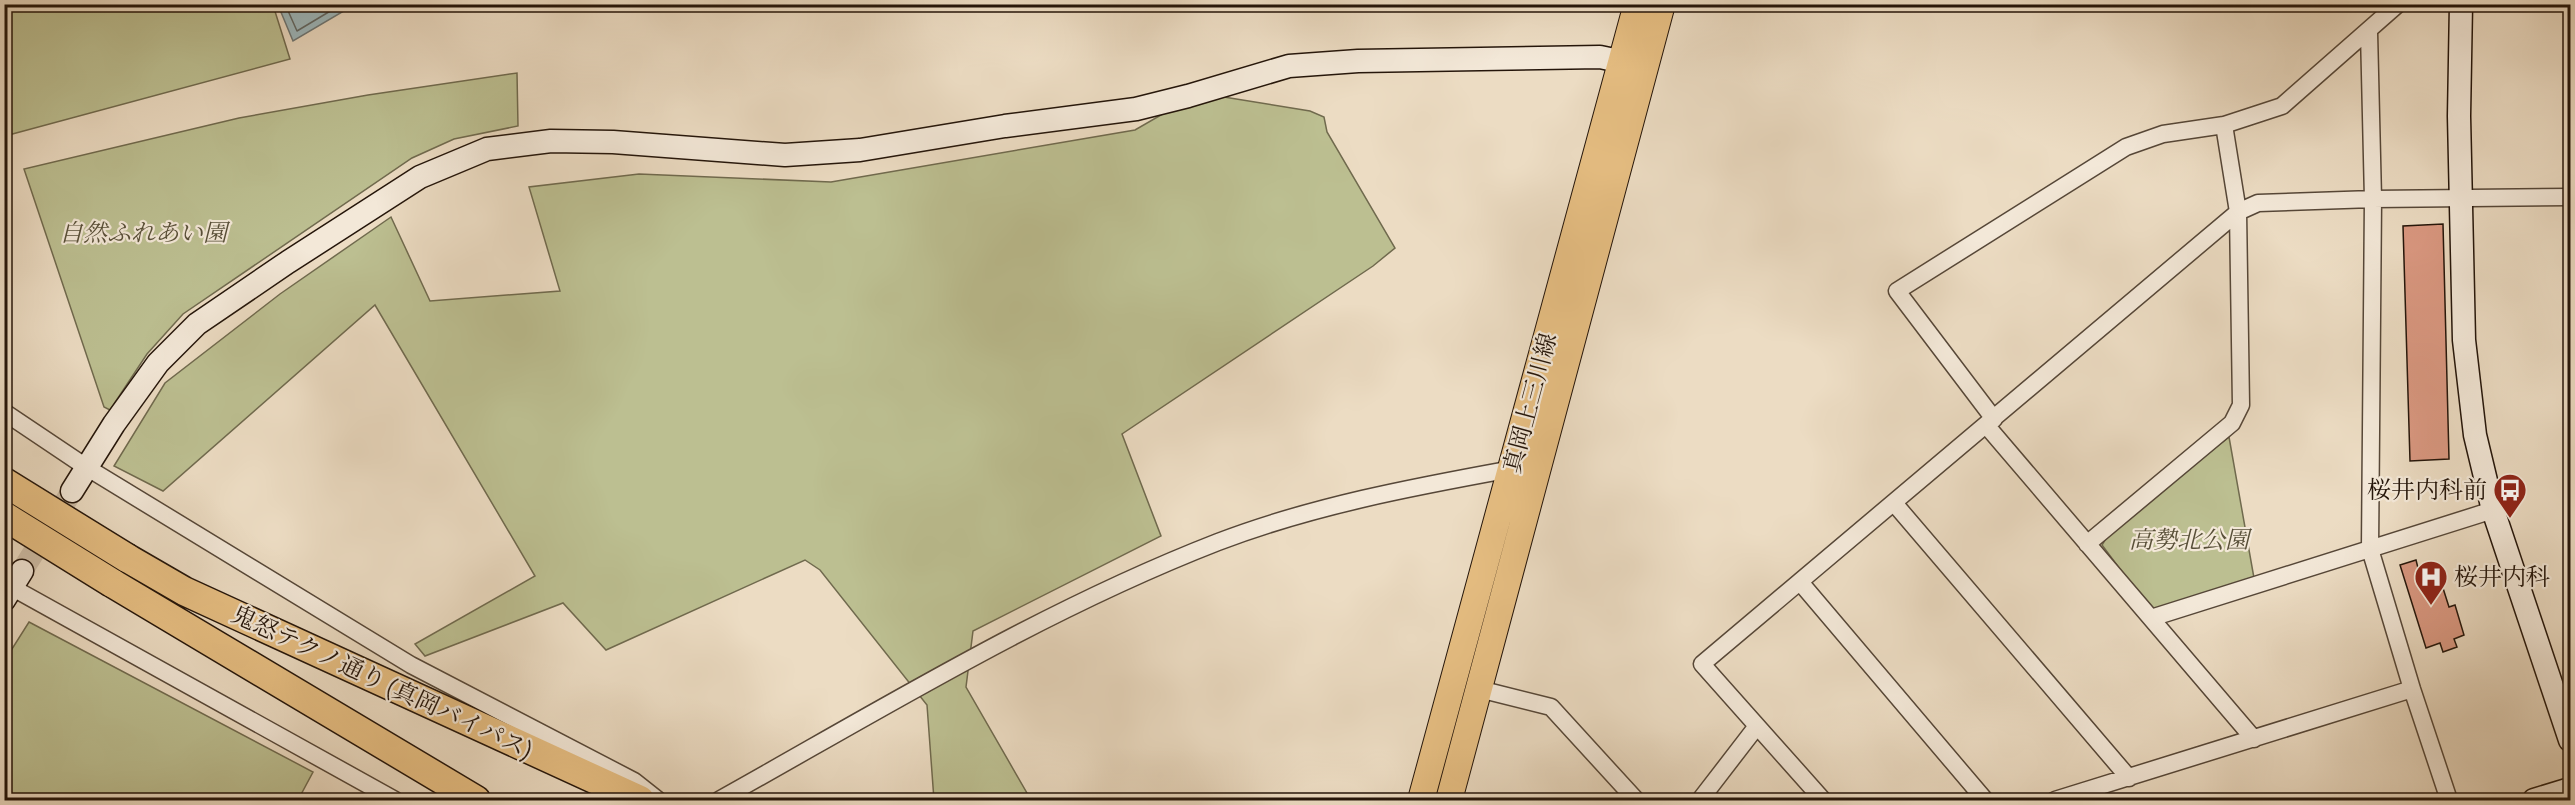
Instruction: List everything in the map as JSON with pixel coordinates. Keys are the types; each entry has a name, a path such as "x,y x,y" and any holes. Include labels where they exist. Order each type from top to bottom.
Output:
{"highway":[{"name":"鬼怒テクノ通り (真岡バイパス)","path":"4,482 184,591 640,801"},
{"name":"鬼怒テクノ通り (真岡バイパス)","path":"4,516 476,801"}],"main road":[{"name":"真岡上三川線","path":"1449,801 1479,689 1633,64 1637,4"},
{"name":"真岡上三川線","path":"1421,801 1512,469 1633,64 1662,4"}],"street":[{"path":"2254,739 2087,544 1990,422 1898,291 2126,147 2163,134 2224,124 2282,106 2369,32 2398,4"},
{"path":"2461,4 2459,116 2466,365 2475,435 2493,510 2571,740"},
{"path":"2369,32 2373,199 2370,549 2448,801"},
{"path":"72,491 158,363 197,324 288,261 420,177 488,149 551,141 613,142 785,154 860,150 1005,126 1136,109 1288,66 1358,61 1600,57 1633,64"},
{"path":"2087,544 2232,423 2241,405 2238,212 2224,124"},
{"path":"1823,801 1702,664 2238,212 2258,203 2571,197"},
{"path":"4,412 86,467 411,665 634,781 658,801"},
{"path":"718,801 988,649 1144,573 1219,542 1278,522 1403,488 1512,469"},
{"path":"1894,503 2128,778"},
{"path":"2151,618 2493,510"},
{"path":"1800,582 1984,801"},
{"path":"11,585 395,801"},
{"path":"1479,689 1551,707 1636,801"},
{"path":"2055,801 2412,689"},
{"path":"1700,801 1757,726"},
{"path":"2534,801 2571,789"}],"green space":[{"path":"5,4 273,5 290,59 5,136"},
{"name":"自然ふれあい園","path":"517,73 518,126 454,139 412,158 183,314 147,354 110,410 104,407 24,169 239,118 368,95"},
{"path":"1199,93 1310,111 1324,117 1327,132 1395,248 1373,266 1122,434 1161,536 973,631 966,687 1031,800 934,800 927,705 820,570 805,560 606,650 563,603 425,656 415,644 535,576 375,305 163,491 114,466 165,383 280,294 391,217 430,301 560,291 529,187 639,174 831,182 1135,130"},
{"name":"高勢北公園","path":"2229,437 2254,578 2157,611 2149,608 2102,545 2111,530"},
{"path":"29,622 313,772 298,800 5,800 5,660"}],"water":[{"path":"278,5 354,5 293,41"}],"building":[{"path":"2443,224 2449,459 2410,461 2403,226"},
{"name":"桜井内科","path":"2416,560 2418,568 2435,563 2449,607 2455,605 2464,635 2454,639 2457,647 2443,652 2440,643 2426,648 2400,565"}],"tunnel":[{"path":"22,571 72,491"}],"place":[{"name":"桜井内科前","path":"2510,519"},
{"name":"桜井内科","path":"2431,606"}]}
